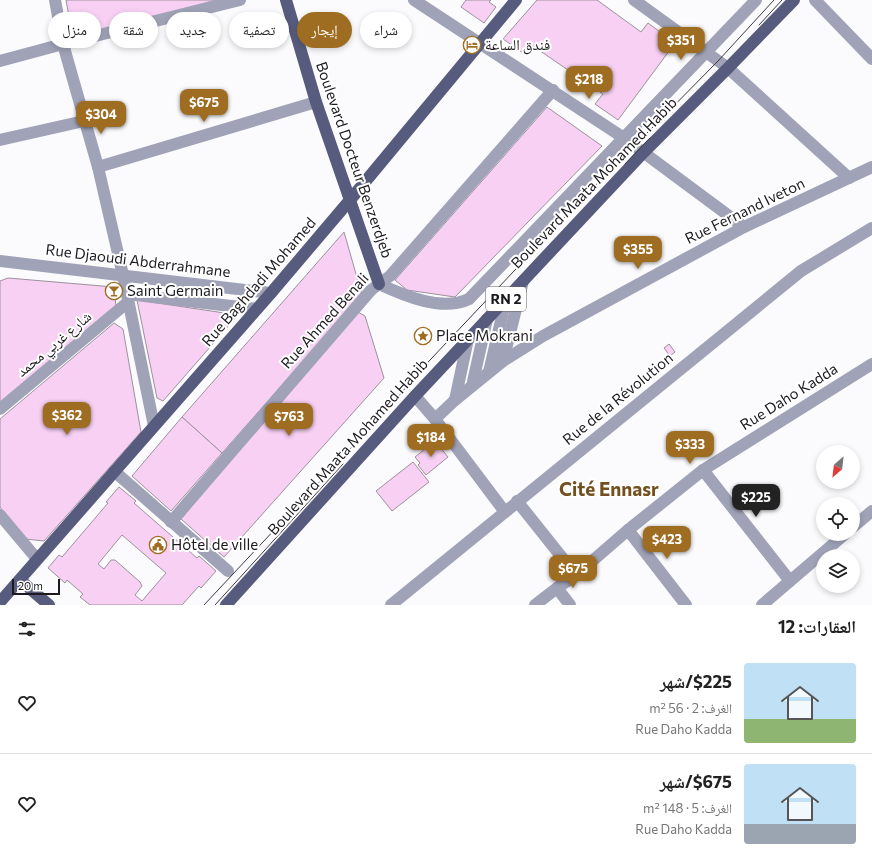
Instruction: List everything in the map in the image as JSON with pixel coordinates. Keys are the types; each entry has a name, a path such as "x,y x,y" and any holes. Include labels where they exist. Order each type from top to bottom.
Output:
{"main road":[{"name":"Boulevard Docteur Benzerdjeb","path":"286,0 316,102 379,284"},
{"name":"Rue Baghdadi Mohamed","path":"0,602 271,293 516,0"},
{"name":"Boulevard Maata Mohamed Habib","path":"226,605 468,339 644,152 794,0"},
{"path":"20,580 49,605"}],"street":[{"path":"55,0 57,12"},
{"path":"101,35 240,0"},
{"path":"414,0 624,138 744,227"},
{"path":"634,0 728,68 849,178"},
{"name":"Boulevard Maata Mohamed Habib","path":"379,284 406,295 430,301 454,304 469,299 756,0"},
{"path":"814,0 872,59"},
{"path":"0,61 48,48"},
{"path":"64,48 98,167 128,298 154,426"},
{"name":"Rue Ahmed Benali","path":"171,522 371,290 390,276 552,90"},
{"path":"98,167 316,102"},
{"path":"0,140 84,121"},
{"name":"Rue Fernand Iveton","path":"435,419 455,400 503,361 543,336 744,227 872,167"},
{"name":"Rue de la Révolution","path":"391,605 801,271 872,228"},
{"path":"0,272 6,262"},
{"name":"Rue Djaoudi Abderrahmane","path":"6,262 271,293"},
{"path":"503,361 523,281"},
{"path":"128,298 257,309"},
{"name":"شارع غربي محمد","path":"0,409 128,298"},
{"path":"489,372 506,299"},
{"path":"472,386 487,319"},
{"path":"455,400 468,339"},
{"name":"Rue Daho Kadda","path":"535,605 576,575 628,530 703,470 872,364"},
{"path":"415,396 435,419 505,512"},
{"path":"703,470 790,581"},
{"path":"114,471 228,571"},
{"path":"517,501 576,575"},
{"path":"860,521 872,511"},
{"path":"0,515 36,560"},
{"path":"628,530 686,605"},
{"path":"762,605 837,541"},
{"path":"557,588 570,605"}],"building":[{"path":"66,0 217,0 173,12 166,12 166,14 158,16 158,12 109,12 109,30 101,32 101,12 68,12"},
{"path":"466,0 491,0 489,2 496,7 484,23 461,7"},
{"path":"537,0 597,0 641,32 648,23 675,43 618,120 595,104 603,94 533,46 526,55 503,39"},
{"path":"547,107 602,146 455,297 407,290 395,280"},
{"path":"344,232 362,295 222,453 182,417"},
{"path":"8,278 114,287 116,307 0,405 0,281"},
{"path":"137,300 238,315 163,401 157,398"},
{"path":"356,311 365,316 384,378 224,557 181,519"},
{"path":"114,323 123,329 141,432 44,541 25,539 0,507 0,419"},
{"path":"669,344 675,352 670,356 664,348"},
{"path":"182,417 222,453 171,511 132,476"},
{"path":"435,441 448,457 426,475 418,465 420,463 415,457"},
{"path":"413,462 429,482 392,511 376,491"},
{"name":"Hôtel de ville","path":"119,487 136,501 134,503 197,558 199,556 216,571 201,588 199,586 182,605 90,605 80,597 83,594 67,580 65,583 48,568 59,555 62,557 108,503 106,502","holes":["122,535 166,573 142,601 135,595 142,586 140,582 115,560 111,560 104,569 98,564"]}],"tram line":[{"path":"204,605 395,401 414,377 581,200 718,61 774,0"},
{"path":"759,25 782,0"},
{"path":"625,164 650,138"},
{"path":"215,605 343,464"}],"place":[{"name":"فندق الساعة","path":"472,45"},
{"name":"Saint Germain","path":"114,291"},
{"name":"Place Mokrani","path":"423,336"},
{"name":"Hôtel de ville","path":"158,545"}],"district":[{"name":"Cité Ennasr","path":"609,489"}]}
